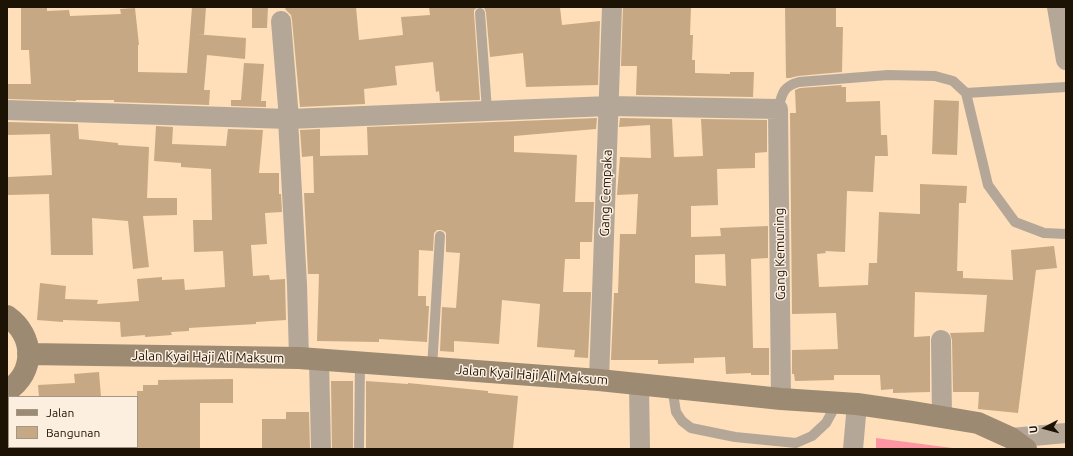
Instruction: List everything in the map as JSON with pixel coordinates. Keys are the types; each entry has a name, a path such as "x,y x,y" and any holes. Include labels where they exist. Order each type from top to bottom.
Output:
{"street":[{"name":"Gang Cempaka","path":"599,380 612,7"},
{"path":"1057,7 1066,60"},
{"path":"281,21 289,119 297,285 321,449"},
{"path":"7,110 289,119 609,106 778,109"},
{"name":"Gang Kemuning","path":"778,109 781,399"},
{"path":"7,316 20,328 28,345 27,364 24,373 13,387 7,391"},
{"path":"941,340 942,417"},
{"name":"Jalan Kyai Haji Ali Maksum","path":"28,354 309,359 599,380 781,399 847,404 942,417 978,423 1019,443"},
{"path":"639,384 640,449"},
{"path":"847,404 853,449"},
{"path":"1019,443 1066,433"}],"lane":[{"path":"480,13 487,110"},
{"path":"778,109 782,95 787,87 799,82 888,76 935,76 953,81 966,93 988,185 1015,222 1044,234 1066,234"},
{"path":"966,93 1066,86"},
{"path":"432,368 440,236"},
{"path":"359,449 360,362"},
{"path":"672,387 676,412 682,421 691,428 735,437 796,443 812,436 847,404"}],"shaded area":[{"path":"876,438 960,449 876,449"}],"building":[{"path":"21,7 47,7 47,11 69,10 70,16 121,14 120,9 135,8 139,45 138,72 187,73 192,7 206,7 204,35 246,38 245,59 207,55 204,90 210,90 209,105 114,102 114,100 76,101 7,99 7,84 31,84 29,50 21,50"},
{"path":"252,7 268,7 267,28 252,28"},
{"path":"356,7 359,40 403,35 401,17 430,15 429,7 478,7 474,10 474,13 480,100 440,101 439,91 436,92 433,62 395,66 397,85 364,89 365,104 300,107 292,20 291,15 285,8"},
{"path":"482,7 560,7 562,25 600,21 598,85 526,87 523,53 490,57 486,13 485,9"},
{"path":"623,7 691,7 690,35 693,35 692,60 695,60 695,73 730,74 730,72 754,72 753,97 636,95 637,66 621,66"},
{"path":"785,7 836,7 836,27 843,27 842,72 786,78"},
{"path":"244,63 264,64 261,101 266,101 266,107 231,106 231,100 241,100"},
{"path":"842,85 841,87 846,87 846,102 880,101 881,135 887,135 888,156 875,156 873,192 847,191 845,252 825,251 826,253 817,254 819,287 868,285 869,263 877,263 879,212 920,214 920,184 967,186 966,203 959,203 957,271 963,271 963,278 1013,280 1011,250 1054,246 1057,268 1036,270 1018,413 978,409 979,392 953,392 952,340 950,333 984,332 987,295 915,292 914,337 930,336 930,392 893,393 893,389 881,390 880,375 834,375 834,380 795,381 794,374 792,374 792,350 838,349 836,313 792,314 790,113 796,113 795,90 800,88"},
{"path":"934,100 959,101 957,155 932,154"},
{"path":"597,118 596,129 514,136 514,152 577,155 575,202 594,202 592,242 580,242 580,259 565,259 563,292 591,292 588,358 574,357 575,350 537,347 540,304 502,300 499,344 454,341 454,352 440,351 442,307 456,308 460,253 446,252 446,233 441,230 437,230 434,233 433,251 419,250 418,296 426,296 426,306 429,306 427,342 379,339 379,342 317,341 319,274 308,274 304,193 314,193 313,156 302,157 300,130 320,129 320,156 368,155 367,127"},
{"path":"620,118 672,119 674,157 703,156 701,119 767,120 767,152 755,153 755,168 717,169 718,205 691,206 691,237 721,236 720,228 768,226 768,258 751,259 753,348 769,348 769,375 751,375 751,373 726,374 725,357 694,358 694,363 658,364 658,360 611,360 614,293 618,293 620,234 636,234 638,194 617,195 620,157 651,158 650,125 619,127","holes":["725,254 726,286 695,283 695,255"]},
{"path":"7,122 78,124 79,139 118,143 118,145 149,147 147,198 177,198 177,215 143,216 149,267 133,269 128,221 92,218 93,255 51,255 49,194 7,195 7,177 52,175 50,134 7,135"},
{"path":"156,126 173,127 172,144 226,146 228,129 263,130 259,173 279,173 279,194 281,194 282,212 265,213 267,244 251,245 253,276 269,275 270,280 285,279 286,320 256,322 256,324 189,328 189,331 171,332 172,335 121,337 120,322 63,320 63,322 37,320 40,283 66,286 65,299 98,300 97,304 139,301 137,279 162,277 162,280 184,279 185,290 225,287 223,251 194,252 193,220 212,220 211,169 181,167 181,163 154,161"},
{"path":"99,372 101,396 39,396 38,385 75,383 74,374"},
{"path":"233,379 233,403 200,403 200,449 137,449 137,391 143,391 143,385 158,385 158,380"},
{"path":"331,381 353,381 353,449 332,449"},
{"path":"366,381 408,383 488,391 488,393 518,396 513,449 366,449"},
{"path":"286,412 309,412 310,449 262,449 262,419 286,419"}]}
